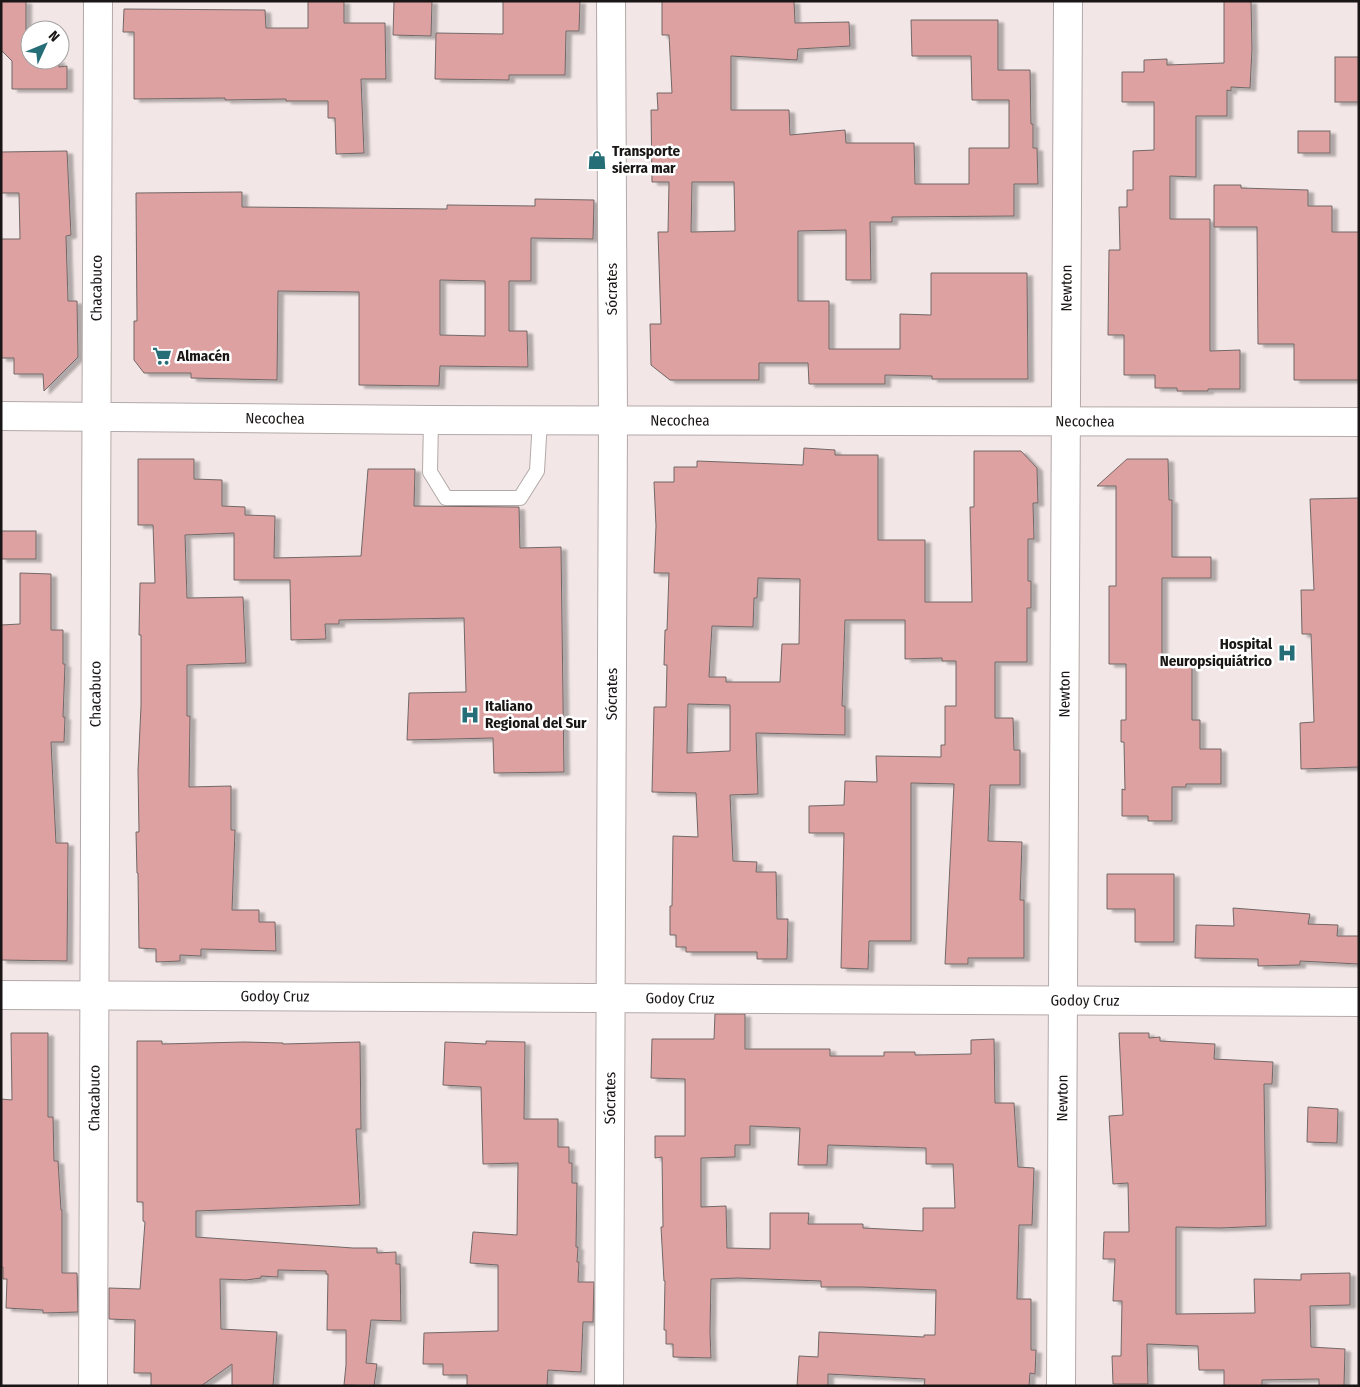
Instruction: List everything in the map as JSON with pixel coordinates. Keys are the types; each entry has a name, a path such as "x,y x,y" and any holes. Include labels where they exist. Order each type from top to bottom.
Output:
{"street":[{"name":"Chacabuco","path":"93,1386 96,996 95,417 98,1"},
{"name":"Sócrates","path":"609,1386 612,420 611,1"},
{"name":"Newton","path":"1062,1386 1068,1"},
{"name":"Necochea","path":"1,416 431,420 1359,422"},
{"name":"Godoy Cruz","path":"1,995 1359,1002"}],"lane":[{"path":"431,420 430,472 446,498 520,498 537,471 540,420"}],"building":[{"path":"1,1 26,1 26,20 20,20 20,70 67,70 67,89 12,89 12,61 1,50"},
{"path":"308,1 344,1 344,23 385,23 386,79 361,79 364,153 336,154 335,118 328,118 328,101 286,101 286,99 225,100 225,98 134,99 134,32 123,32 124,9 265,10 266,28 308,28"},
{"path":"394,1 432,1 431,36 393,35"},
{"path":"503,1 580,1 579,31 566,31 565,75 509,75 509,80 435,79 436,33 503,34"},
{"path":"662,1 794,1 795,23 849,22 850,46 798,49 797,60 731,56 731,110 789,110 790,135 845,130 846,143 914,143 915,184 969,184 969,148 1009,148 1009,100 972,100 971,56 912,56 911,20 998,20 998,70 1030,70 1031,124 1033,124 1033,148 1037,148 1038,184 1014,184 1014,216 892,217 892,222 870,222 871,280 846,280 846,230 798,231 798,301 829,301 829,349 900,349 900,314 931,315 931,273 1027,273 1028,379 932,379 932,376 885,375 885,384 809,384 808,363 759,363 759,380 670,380 651,365 650,324 661,324 658,232 668,232 669,182 652,182 651,110 658,110 657,93 672,93 669,35 662,35","holes":["692,182 734,182 735,231 691,232"]},
{"path":"1224,1 1251,1 1252,49 1250,88 1231,87 1231,91 1227,90 1227,116 1196,116 1196,177 1170,176 1170,219 1210,219 1210,351 1240,350 1240,389 1177,391 1177,388 1155,388 1155,375 1124,375 1124,335 1108,335 1109,250 1120,250 1119,207 1127,207 1127,190 1133,190 1133,151 1154,150 1154,102 1122,102 1122,72 1144,72 1144,60 1167,59 1167,65 1224,63"},
{"path":"1335,57 1359,57 1359,102 1335,102"},
{"path":"1298,131 1330,131 1330,153 1298,153"},
{"path":"67,151 71,235 66,236 68,301 77,301 78,357 44,391 43,374 14,374 14,358 1,358 1,239 20,239 19,193 1,193 1,152"},
{"path":"1214,185 1241,185 1241,188 1308,190 1308,206 1332,206 1332,232 1359,232 1359,380 1294,380 1294,344 1258,344 1257,227 1214,227"},
{"path":"242,192 242,207 447,209 447,205 535,206 535,199 594,200 593,239 531,238 531,281 509,281 509,331 527,331 528,367 440,366 439,386 359,385 359,292 278,291 277,380 191,378 191,373 144,373 134,360 134,321 137,321 136,193","holes":["440,280 485,281 485,336 440,335"]},
{"path":"804,448 835,450 835,455 878,455 878,540 925,540 925,602 972,602 970,507 974,507 974,451 1021,451 1037,468 1038,503 1033,503 1034,539 1028,539 1028,581 1031,581 1031,608 1027,608 1027,662 995,662 995,718 1013,718 1014,750 1020,750 1020,785 990,785 988,841 1022,842 1020,900 1024,900 1024,958 968,958 968,964 945,964 954,784 911,783 911,941 869,941 868,969 841,968 844,833 809,833 809,806 844,805 845,781 877,782 876,756 941,757 941,745 945,745 945,706 956,706 956,661 942,661 942,658 905,659 905,620 845,620 842,706 845,706 845,735 756,733 758,794 730,795 733,861 757,862 756,872 776,872 777,919 788,919 787,959 757,959 757,952 686,952 686,947 676,947 676,935 670,935 673,836 698,837 696,793 652,792 654,707 666,707 667,665 664,665 669,573 654,573 656,526 654,482 674,482 674,467 697,467 697,461 803,465","holes":["758,578 800,579 799,644 782,644 780,682 726,682 726,677 709,677 712,626 753,627 754,598 757,598","688,704 730,705 730,751 687,753"]},
{"path":"138,459 194,459 194,479 222,480 222,506 245,507 245,515 275,516 274,558 361,556 368,469 415,469 414,506 519,507 520,548 561,547 564,772 494,773 493,738 407,740 409,693 466,692 464,618 339,620 339,624 325,624 326,639 291,640 290,580 234,580 234,533 185,535 187,598 243,597 246,663 187,665 187,716 190,716 189,787 231,786 231,830 235,830 232,910 259,910 259,922 275,922 276,951 201,949 201,956 180,955 180,961 156,962 156,949 139,948 136,832 139,832 140,583 155,583 153,525 138,525"},
{"path":"1127,459 1168,459 1169,500 1172,500 1172,557 1211,557 1211,578 1162,578 1162,664 1192,664 1192,720 1200,720 1200,749 1221,749 1221,784 1186,784 1186,787 1172,787 1172,821 1148,821 1148,816 1122,816 1122,789 1125,790 1124,742 1121,742 1121,720 1126,720 1126,664 1109,664 1109,586 1116,586 1116,486 1097,486"},
{"path":"1359,498 1359,767 1301,769 1300,723 1314,722 1311,634 1302,634 1301,590 1314,590 1310,499"},
{"path":"1,531 36,531 36,559 1,559"},
{"path":"20,573 51,574 51,630 63,630 63,664 65,664 64,742 51,742 56,843 68,843 67,961 1,960 1,625 20,624"},
{"path":"1107,874 1174,874 1174,942 1135,942 1135,909 1107,909"},
{"path":"1233,908 1310,914 1308,924 1338,925 1337,936 1359,936 1359,964 1300,961 1300,965 1258,966 1258,959 1195,958 1196,925 1234,926"},
{"path":"715,1014 745,1014 745,1049 830,1049 830,1056 884,1056 884,1052 915,1052 915,1055 971,1054 971,1040 994,1039 995,1103 1014,1103 1018,1167 1034,1168 1032,1225 1019,1225 1017,1299 1031,1299 1031,1350 1036,1350 1035,1374 1030,1373 1029,1386 924,1386 925,1379 828,1374 828,1386 797,1386 799,1356 818,1357 819,1332 924,1337 924,1335 935,1335 936,1290 821,1287 821,1281 711,1279 711,1358 673,1357 673,1344 666,1344 666,1330 664,1330 665,1281 661,1227 663,1227 662,1157 655,1158 655,1136 685,1136 685,1079 651,1078 652,1039 714,1039","holes":["750,1126 800,1128 798,1165 827,1165 828,1145 926,1148 926,1164 953,1164 955,1208 923,1208 923,1231 863,1228 863,1224 808,1224 809,1213 770,1213 770,1249 727,1248 726,1206 701,1207 701,1158 735,1157 735,1145 750,1145"]},
{"path":"11,1033 48,1033 48,1117 53,1117 54,1161 58,1161 62,1210 62,1273 77,1273 78,1312 43,1313 43,1310 6,1308 7,1279 3,1279 3,1267 1,1267 1,1099 12,1100"},
{"path":"1119,1033 1149,1033 1149,1038 1160,1037 1160,1041 1215,1044 1214,1059 1273,1062 1272,1084 1264,1084 1266,1226 1176,1227 1176,1314 1255,1313 1254,1279 1301,1280 1301,1274 1350,1273 1350,1305 1310,1306 1311,1347 1345,1349 1344,1386 1319,1386 1319,1379 1262,1380 1262,1386 1224,1386 1224,1370 1199,1370 1198,1346 1147,1344 1148,1384 1113,1384 1112,1356 1121,1356 1122,1301 1113,1301 1115,1259 1103,1259 1104,1232 1129,1232 1128,1183 1113,1184 1109,1116 1123,1115"},
{"path":"137,1041 162,1041 162,1044 360,1042 361,1129 356,1129 360,1205 196,1211 196,1237 377,1248 377,1253 396,1252 396,1264 400,1264 401,1321 371,1320 366,1363 377,1364 374,1386 344,1385 346,1330 327,1330 328,1274 326,1274 326,1271 278,1270 278,1277 261,1276 261,1278 246,1280 220,1279 221,1329 277,1332 273,1386 232,1386 232,1364 201,1386 151,1386 151,1373 134,1373 135,1320 109,1319 109,1288 140,1289 145,1222 143,1221 143,1202 137,1202"},
{"path":"486,1041 525,1042 524,1119 558,1119 558,1147 569,1147 569,1163 572,1163 572,1183 577,1183 576,1247 578,1247 577,1262 579,1262 578,1282 594,1282 593,1322 583,1322 581,1372 548,1370 547,1386 467,1386 467,1375 443,1375 443,1364 423,1364 424,1333 498,1331 498,1265 470,1263 473,1232 517,1235 518,1163 483,1164 481,1087 443,1085 445,1042 486,1044"},
{"path":"1308,1107 1338,1109 1337,1143 1307,1142"}],"place":[{"name":"Transporte sierra mar","path":"597,160"},
{"name":"Almacén","path":"162,356"},
{"name":"Hospital Neuropsiquiátrico","path":"1287,653"},
{"name":"Italiano Regional del Sur","path":"470,715"}]}
